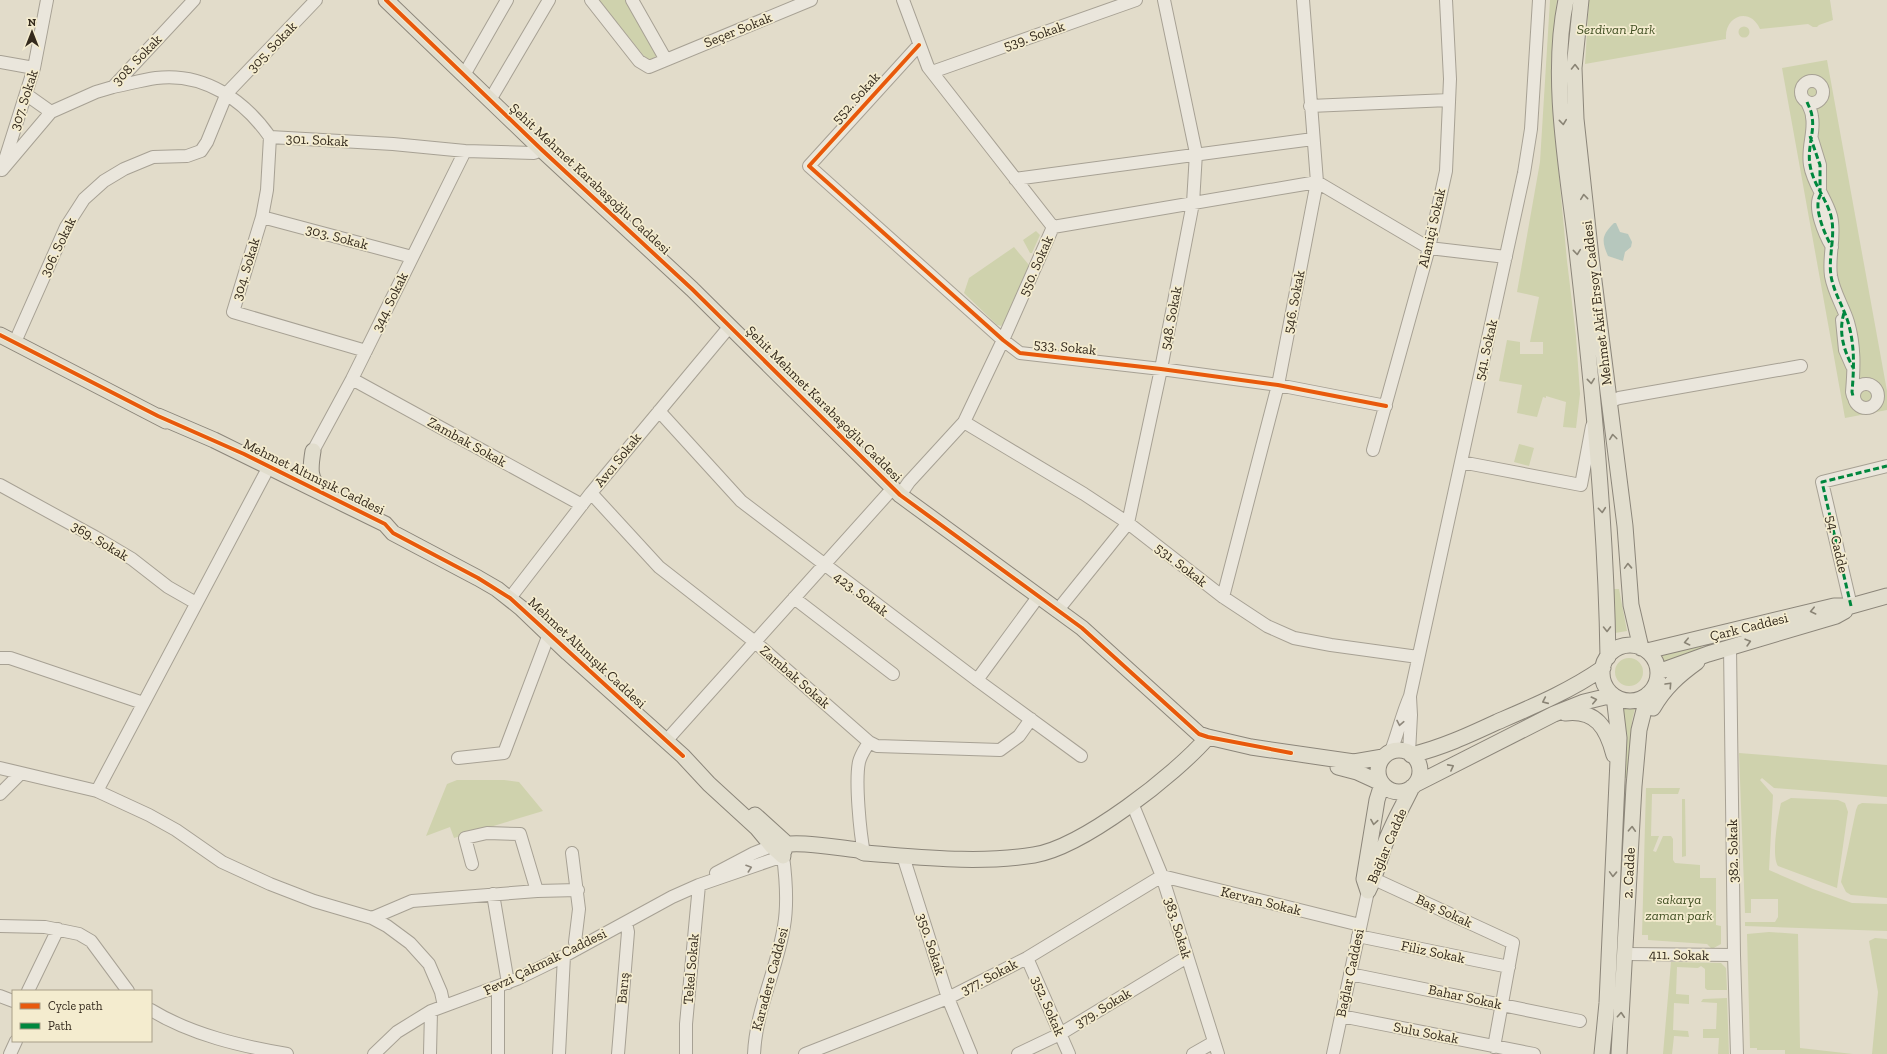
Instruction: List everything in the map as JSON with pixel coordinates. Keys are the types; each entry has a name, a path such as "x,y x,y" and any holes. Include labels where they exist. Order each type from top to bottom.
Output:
{"main road":[{"name":"Şehit Mehmet Karabaşoğlu Caddesi","path":"387,0 542,150 730,326 896,491 1095,639 1199,734 1208,738 1291,753 1354,762 1387,754"},
{"name":"Mehmet Akif Ersoy Caddesi","path":"1566,0 1559,78 1594,412 1605,549 1607,600 1605,663"},
{"name":"Mehmet Akif Ersoy Caddesi","path":"1581,0 1574,68 1576,119 1591,257 1625,526 1631,605 1644,650"},
{"name":"Mehmet Altınışık Caddesi","path":"0,335 158,416 207,445 264,474 344,504 385,524 393,533 478,578 510,598 666,741 716,781 780,849"},
{"name":"Mehmet Altınışık Caddesi","path":"158,416 214,440 379,532 393,533"},
{"path":"295,485 313,451"},
{"path":"313,451 310,473 312,480 322,492 344,504"},
{"name":"Çark Caddesi","path":"1644,650 1834,606 1852,606 1887,596"},
{"name":"Çark Caddesi","path":"1658,672 1730,647 1836,616 1852,606"},
{"path":"1410,754 1442,746 1578,685 1623,647 1629,646 1644,650 1655,660 1658,672 1656,684 1643,698 1631,701 1625,700 1613,695 1603,680 1605,663"},
{"path":"1634,786 1648,717 1660,695 1672,681 1708,654"},
{"name":"2. Cadde","path":"1619,1054 1634,786 1639,730 1648,694"},
{"path":"1414,786 1419,779 1420,767 1418,762 1410,754 1398,750 1387,754 1378,770 1381,783 1388,790 1398,792 1414,786 1554,714 1584,702 1613,695"},
{"name":"2. Cadde","path":"1602,1054 1607,1004 1619,738 1613,695"},
{"path":"1554,714 1574,712 1584,713 1596,720 1606,732 1617,767"},
{"name":"Fevzi Çakmak Caddesi","path":"780,849 802,854 858,856 864,853 972,858 1007,858 1035,855 1059,847 1086,833 1132,803 1164,779 1208,738"},
{"name":"Şehit Mehmet Karabaşoğlu Caddesi","path":"1291,753 1318,763 1357,772 1381,783"},
{"name":"Bağlar Cadde","path":"1381,783 1364,879 1371,885 1393,824 1414,786"}],"street":[{"name":"307. Sokak","path":"1,172 8,146 27,95 34,68 47,0"},
{"name":"308. Sokak","path":"1,172 51,112 96,92 114,87 194,0"},
{"name":"305. Sokak","path":"227,93 316,0"},
{"path":"464,75 507,0"},
{"path":"490,100 549,0"},
{"name":"Seçer Sokak","path":"591,0 639,61 649,67 795,3 811,0"},
{"path":"632,0 666,60"},
{"name":"550. Sokak","path":"666,741 824,565 896,491 909,482 964,422 1003,340 1053,227 932,72 903,0"},
{"name":"539. Sokak","path":"932,72 1136,0"},
{"name":"548. Sokak","path":"1057,611 1128,523 1161,369 1193,203 1196,154 1164,0"},
{"name":"546. Sokak","path":"1223,597 1278,385 1317,182 1303,0"},
{"name":"Alaniçi Sokak","path":"1373,450 1429,248 1446,171 1450,79 1446,0"},
{"name":"541. Sokak","path":"1410,696 1524,173 1531,129 1540,0"},
{"name":"552. Sokak","path":"809,166 920,45"},
{"path":"0,62 34,68"},
{"name":"301. Sokak","path":"114,87 157,78 182,79 201,82 227,93 257,119 270,137 393,144 465,151 534,153 542,150"},
{"name":"306. Sokak","path":"14,342 66,227 84,198 104,181 124,169 153,157 187,156 201,151 207,142 227,93"},
{"path":"27,95 51,112"},
{"path":"1310,106 1449,100"},
{"path":"1808,102 1812,117 1810,136 1810,166 1820,193 1832,218 1830,267 1834,290 1844,313 1852,338 1855,364 1854,396"},
{"name":"304. Sokak","path":"270,137 267,190 262,217 233,312 366,351"},
{"path":"1015,179 1313,139"},
{"name":"344. Sokak","path":"313,451 352,379 465,151"},
{"name":"533. Sokak","path":"809,166 1003,340 1020,353 1161,369 1278,385 1386,406"},
{"path":"1053,227 1317,182 1429,248 1506,257"},
{"name":"303. Sokak","path":"262,217 412,257"},
{"name":"Avcı Sokak","path":"510,598 591,493 730,326"},
{"path":"1609,402 1619,398 1801,366"},
{"name":"Zambak Sokak","path":"352,379 582,505"},
{"name":"423. Sokak","path":"659,411 741,501 976,680 1081,756"},
{"path":"1461,462 1581,485 1594,412"},
{"name":"531. Sokak","path":"964,422 1084,494 1128,523 1223,597 1267,626 1294,638 1331,645 1418,657"},
{"name":"54. Cadde","path":"1852,606 1822,482 1887,466"},
{"path":"97,791 264,474"},
{"name":"369. Sokak","path":"0,485 101,540 132,560 168,587 196,603"},
{"name":"Zambak Sokak","path":"591,493 660,567 755,642 869,742 877,746 1000,750 1019,736 1031,719"},
{"path":"794,598 893,674"},
{"path":"976,680 1038,598"},
{"path":"458,758 504,753 542,649 549,634"},
{"name":"382. Sokak","path":"1730,647 1734,955 1737,1054"},
{"path":"0,658 10,658 143,703"},
{"path":"1410,696 1410,754"},
{"path":"1387,754 1398,734 1402,713 1410,696"},
{"path":"864,853 858,777 862,753 869,742"},
{"path":"0,768 97,791 150,815 176,830 222,862 270,884 314,901 372,918 387,926 410,943 429,964 441,992 444,1006"},
{"path":"0,794 21,773"},
{"name":"383. Sokak","path":"1132,803 1162,876 1218,1054"},
{"path":"472,864 465,838 487,833 520,834 536,891"},
{"name":"Fevzi Çakmak Caddesi","path":"374,1054 398,1032 431,1011 503,985 564,956 698,885 780,849"},
{"name":"Karadere Caddesi","path":"754,1054 757,1024 784,928 786,893 780,849"},
{"path":"572,853 578,890 579,909 575,942 577,949"},
{"name":"350. Sokak","path":"903,856 948,998 970,1054"},
{"name":"Kervan Sokak","path":"1162,876 1359,931"},
{"name":"377. Sokak","path":"805,1054 823,1051 948,998 1027,958 1162,876"},
{"name":"Tekel Sokak","path":"686,1054 686,1024 698,885"},
{"name":"Bağlar Caddesi","path":"1333,1054 1359,931 1371,885"},
{"name":"Baş Sokak","path":"1371,885 1513,943 1509,967"},
{"path":"372,918 412,901 536,891 578,890"},
{"path":"493,894 503,985 498,1054"},
{"name":"Barış","path":"618,1054 628,932 626,923"},
{"path":"0,926 26,926 58,929 79,934 91,942 127,990"},
{"path":"28,990 58,929"},
{"name":"Filiz Sokak","path":"1359,931 1509,967"},
{"name":"411. Sokak","path":"1625,954 1734,955"},
{"path":"559,1054 564,956"},
{"name":"379. Sokak","path":"1018,1054 1060,1034 1187,957"},
{"name":"352. Sokak","path":"1027,958 1069,1054"},
{"path":"1494,1047 1509,967"},
{"name":"Bahar Sokak","path":"1350,974 1580,1021"},
{"path":"0,996 12,1001"},
{"path":"152,1011 188,1030 262,1050 287,1054"},
{"path":"430,1054 431,1011"},
{"name":"Sulu Sokak","path":"1341,1016 1534,1054"},
{"path":"10,1054 16,1042"},
{"path":"1193,1054 1214,1042"}],"green space":[{"path":"599,0 627,0 658,55 648,61"},
{"path":"1550,0 1557,0 1551,63 1553,111 1567,261 1576,336 1580,394 1576,428 1563,427 1566,402 1546,396 1546,398 1543,397 1537,417 1517,413 1522,385 1499,381 1507,340 1520,342 1520,354 1543,354 1543,342 1530,342 1539,297 1517,292 1540,162"},
{"name":"Serdivan Park","path":"1589,0 1830,0 1833,20 1817,27 1813,27 1808,24 1760,29 1756,22 1750,18 1744,16 1738,17 1729,24 1726,31 1726,39 1585,64"},
{"path":"1744,26 1748,28 1750,32 1748,36 1744,38 1740,36 1738,32 1740,28"},
{"path":"1827,60 1887,391 1887,410 1845,418 1782,68"},
{"path":"1036,231 1040,235 1032,253 1030,253 1023,240"},
{"path":"1014,247 1029,265 1001,326 997,325 964,293 969,278"},
{"path":"1519,444 1534,448 1529,466 1514,462"},
{"path":"1613,589 1619,589 1627,631 1615,633"},
{"path":"1701,646 1702,648 1661,666 1655,654"},
{"path":"1629,658 1639,662 1643,672 1639,682 1629,686 1619,682 1615,672 1619,662"},
{"path":"1636,704 1632,721 1628,778 1624,778 1619,705"},
{"path":"1739,753 1887,765 1887,797 1774,788 1762,778 1760,780 1773,795 1769,870 1813,889 1852,903 1887,904 1887,931 1745,926 1745,922 1775,922 1778,917 1778,899 1751,899 1751,913 1745,913"},
{"path":"457,780 504,780 519,782 543,811 454,838 450,827 426,836 447,784"},
{"name":"sakarya zaman park","path":"1646,788 1680,788 1678,794 1652,794 1651,836 1659,836 1653,851 1656,852 1663,836 1671,836 1673,839 1673,860 1675,863 1700,865 1700,878 1716,878 1716,925 1721,926 1721,944 1712,949 1707,944 1648,940 1648,935 1642,935"},
{"path":"1791,798 1838,800 1845,803 1848,812 1837,888 1778,866 1775,854 1775,845 1781,803"},
{"path":"1682,799 1685,799 1686,856 1682,857"},
{"path":"1862,803 1887,804 1887,898 1851,895 1846,892 1841,882 1856,810 1858,805"},
{"path":"1769,932 1798,934 1800,1048 1853,1054 1785,1054 1785,1050 1757,1050 1757,1048 1750,1048 1747,934"},
{"path":"1875,938 1887,939 1887,1054 1872,1054 1878,992 1869,941"},
{"path":"1671,962 1721,963 1726,968 1727,990 1707,990 1705,988 1705,969 1701,966 1698,968 1677,967 1676,994 1689,995 1689,1004 1674,1003 1673,1030 1688,1031 1689,1037 1674,1036 1672,1054 1663,1054"},
{"path":"1727,998 1729,1054 1718,1054 1719,1038 1703,1038 1703,1029 1716,1029 1717,1003 1701,1002 1703,999"}],"shaded area":[{"path":"1614,223 1616,223 1620,232 1628,234 1632,242 1631,247 1625,252 1623,261 1608,256 1604,246 1605,234"}],"marked path":[{"path":"1807,102 1812,113 1813,122 1809,152 1810,165 1814,178 1831,216 1833,231 1830,261 1831,276 1834,288 1848,322 1852,340 1853,396"},
{"path":"1810,136 1820,165 1820,192"},
{"path":"1821,194 1818,206 1820,220 1832,247"},
{"path":"1844,313 1842,320 1843,342 1847,356 1854,369"},
{"path":"1851,606 1822,482 1887,466"}],"cycle path":[{"path":"386,0 542,150 692,289 900,495 1082,628 1199,734 1291,753"},
{"path":"919,45 809,166 1003,340 1020,353 1161,369 1278,385 1386,406"},
{"path":"0,335 158,416 244,454 385,524 393,533 478,578 510,598 683,756"}]}
